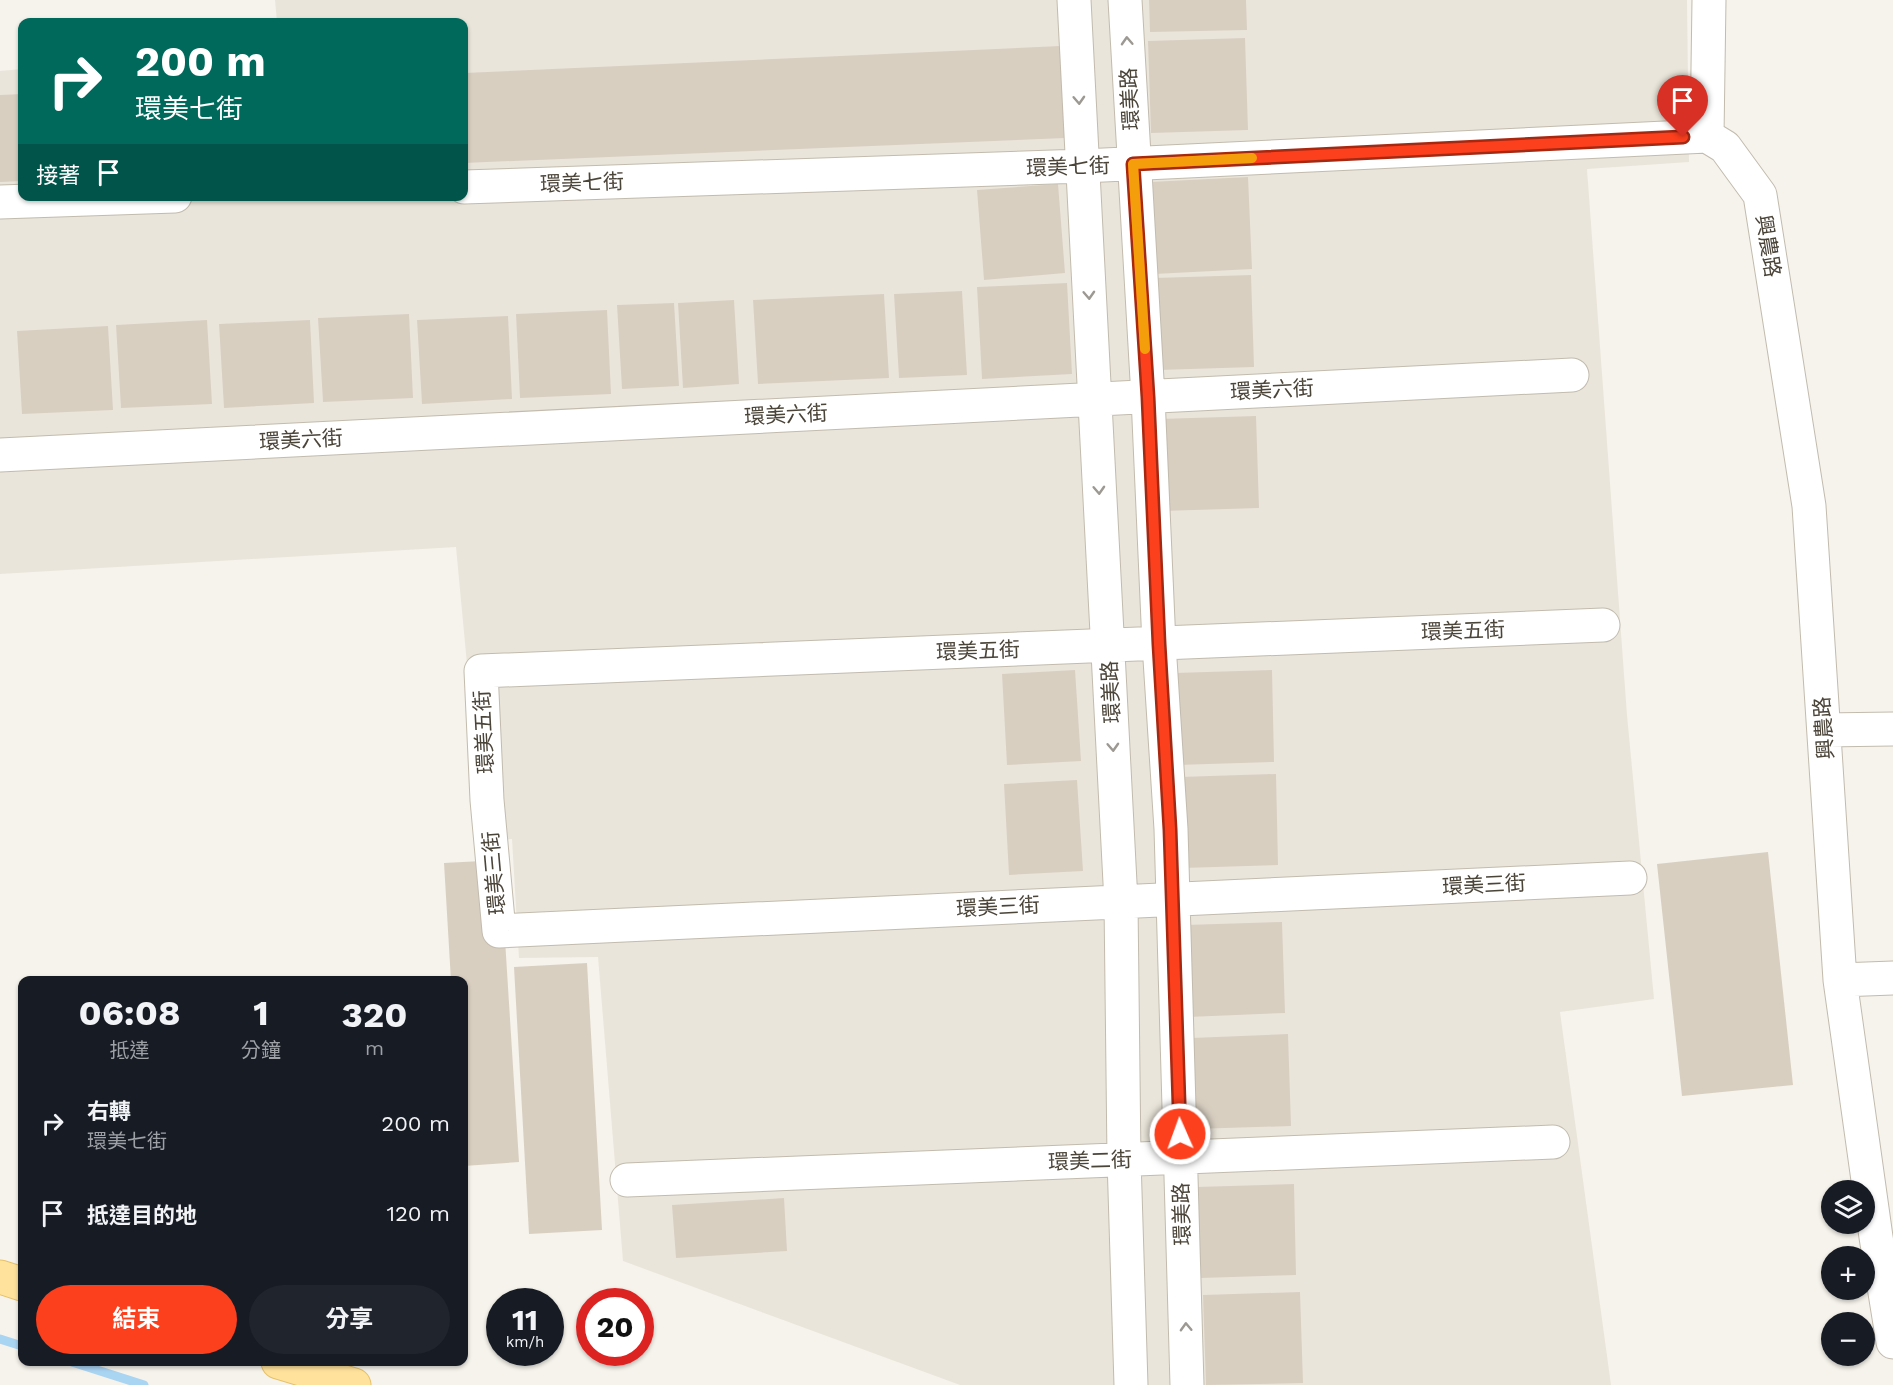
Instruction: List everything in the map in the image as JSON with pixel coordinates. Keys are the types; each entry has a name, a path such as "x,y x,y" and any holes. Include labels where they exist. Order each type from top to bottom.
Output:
{"main road":[{"path":"0,1277 18,1283"},
{"path":"291,1366 354,1385"}],"street":[{"name":"環美路","path":"1074,0 1121,902 1124,1159 1131,1385"},
{"name":"環美路","path":"1125,0 1170,817 1187,1385"},
{"path":"1707,136 1709,0"},
{"name":"環美七街","path":"468,187 1133,164 1707,136"},
{"name":"興農路","path":"1707,136 1725,147 1760,195 1809,506 1840,980 1893,1342"},
{"path":"0,202 29,201"},
{"name":"環美六街","path":"0,455 1572,375"},
{"name":"環美五街","path":"487,800 481,671 1603,625"},
{"path":"1824,730 1893,729"},
{"name":"環美三街","path":"487,800 499,931 1630,878"},
{"path":"1840,980 1893,978"},
{"name":"環美二街","path":"627,1180 1553,1142"}],"shaded area":[{"path":"275,0 1687,0 1689,162 1587,169 1627,715 1654,999 1560,1012 1611,1385 960,1385 623,1261 598,957 519,958 512,839 485,841 456,547 0,574 0,71 18,69 18,201 468,201 468,18 277,18"}],"building":[{"path":"1149,0 1246,0 1247,30 1150,32"},
{"path":"1245,38 1248,130 1151,133 1148,41"},
{"path":"1060,46 1065,138 468,163 468,73"},
{"path":"18,94 18,181 0,182 0,95"},
{"path":"1248,177 1252,269 1154,274 1150,182"},
{"path":"1058,184 1065,273 984,280 977,190"},
{"path":"1251,275 1254,367 1158,370 1154,278"},
{"path":"1067,283 1072,374 982,379 977,287"},
{"path":"962,291 967,375 899,378 894,294"},
{"path":"884,294 889,378 758,384 753,300"},
{"path":"734,300 739,384 683,388 678,303"},
{"path":"674,303 679,386 622,389 617,305"},
{"path":"607,310 611,394 520,398 516,314"},
{"path":"409,314 413,398 323,402 318,318"},
{"path":"508,316 512,399 422,404 417,320"},
{"path":"207,320 212,404 121,408 116,325"},
{"path":"310,320 314,403 224,408 219,324"},
{"path":"108,326 113,410 22,414 17,331"},
{"path":"1256,416 1259,508 1162,511 1159,419"},
{"path":"1075,670 1081,761 1007,765 1002,674"},
{"path":"1272,670 1274,762 1177,765 1174,673"},
{"path":"1276,774 1278,865 1182,868 1179,777"},
{"path":"1077,780 1083,871 1009,875 1004,784"},
{"path":"1768,852 1793,1085 1682,1096 1657,864"},
{"path":"500,860 519,1162 468,1166 468,976 451,976 444,863"},
{"path":"1282,922 1285,1013 1188,1017 1185,925"},
{"path":"587,963 602,1230 529,1234 514,967"},
{"path":"1288,1034 1291,1126 1194,1129 1191,1038"},
{"path":"1294,1184 1296,1275 1200,1278 1196,1187"},
{"path":"784,1198 787,1251 676,1258 672,1205"},
{"path":"1300,1292 1303,1383 1206,1385 1203,1295"}],"waterway":[{"path":"0,1339 18,1345"},
{"path":"85,1366 144,1385"}],"slow traffic":[{"path":"1145,349 1133,164 1252,158"}],"route":[{"path":"1180,1134 1170,829 1148,397 1133,164 1683,137"}]}
